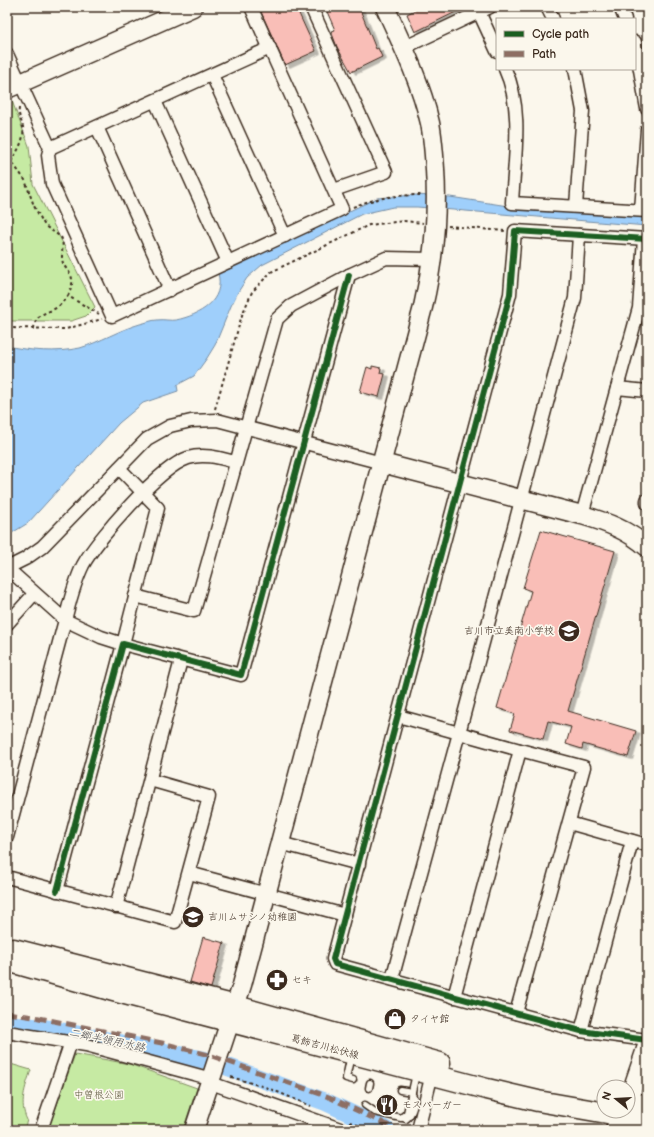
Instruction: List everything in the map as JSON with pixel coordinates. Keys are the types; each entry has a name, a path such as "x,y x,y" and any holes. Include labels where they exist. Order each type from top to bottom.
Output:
{"main road":[{"name":"葛飾吉川松伏線","path":"7,947 233,1014 352,1055 538,1101 596,1109"},
{"name":"葛飾吉川松伏線","path":"7,961 112,991 233,1014 538,1089 596,1100"},
{"name":"葛飾吉川松伏線","path":"636,1109 647,1105"},
{"name":"葛飾吉川松伏線","path":"636,1117 647,1120"}],"street":[{"path":"15,91 193,7"},
{"path":"7,54 15,91 50,148 48,155 52,184 112,316 342,209 251,7"},
{"path":"311,7 386,172 334,190"},
{"path":"194,1130 233,1014 280,843 423,307 433,259 431,224 430,124 418,84 385,7"},
{"path":"403,48 490,7"},
{"path":"547,7 552,18"},
{"path":"620,7 625,18"},
{"path":"479,12 496,49"},
{"path":"50,148 270,48"},
{"path":"636,48 647,109"},
{"path":"506,70 510,78 517,119 512,203 644,211 647,130"},
{"path":"575,70 583,110 576,206"},
{"path":"212,75 285,236"},
{"path":"155,101 228,262"},
{"path":"97,127 170,290"},
{"path":"582,515 639,308 646,239 515,231 510,294 333,959 335,964 581,1030 647,1040"},
{"path":"392,979 575,298 579,235"},
{"path":"135,596 194,611 277,320 291,306 349,275 386,258 433,259"},
{"path":"349,275 304,442 241,675 123,644 90,633 66,620 34,594 7,568 26,559 42,547 147,439 170,426 191,421 217,420 304,442 459,484 582,515 612,524 637,538 647,547"},
{"path":"617,388 647,391"},
{"path":"7,837 76,580 91,551 106,532 167,469 188,458 208,456 236,462"},
{"path":"57,891 158,508 119,468"},
{"path":"7,624 34,594"},
{"path":"116,907 182,660"},
{"path":"398,716 584,767 516,1013"},
{"path":"454,996 520,750"},
{"path":"7,877 175,922 209,797 150,780"},
{"path":"568,823 647,845"},
{"path":"581,1030 632,841"},
{"path":"280,843 358,864"},
{"path":"189,873 345,915"},
{"path":"7,1032 71,1042 119,1053 211,1081 343,1130"},
{"path":"41,1130 71,1042"},
{"path":"635,1079 647,1046"},
{"path":"418,1130 424,1073"}],"lane":[{"path":"346,1078 352,1055"},
{"path":"365,1105 375,1112 401,1118 407,1113 412,1092 424,1073"},
{"path":"400,1090 412,1092"}],"path":[{"path":"11,161 17,153 23,136 23,128 18,114 19,107 15,91"},
{"path":"7,159 11,161 26,180 34,206 45,226 63,240 61,248 63,264 72,277 72,283 68,296 58,306 45,311 38,317 34,329"},
{"path":"342,209 349,209 369,200 386,196 431,192"},
{"path":"214,412 242,315 252,292 271,272 369,225 404,221 515,231"},
{"path":"7,328 66,329 105,318 68,296"}],"green space":[{"path":"12,101 29,146 33,184 95,307 86,316 71,321 7,321 7,104"},
{"name":"中曽根公園","path":"75,1054 129,1064 197,1088 183,1130 48,1130"},
{"path":"7,1063 31,1070 23,1101 23,1108 27,1120 24,1130 7,1130"}],"water":[{"path":"415,195 450,197 534,210 647,216 647,226 417,207 393,207 362,214 262,265 247,278 231,306 215,345 194,376 177,385 178,391 143,403 119,423 28,523 7,536 7,346 44,351 71,350 80,348 140,324 155,320 176,320 185,318 202,310 214,299 218,291 218,273 377,198"}],"building":[{"path":"261,7 296,7 316,51 285,65 261,12 263,11"},
{"path":"325,7 359,7 376,49 378,48 382,57 351,72 337,47 331,31 335,30"},
{"path":"421,7 466,7 415,32 407,14"},
{"path":"372,366 381,368 380,373 385,374 379,397 360,392 367,367 372,369"},
{"path":"541,530 615,551 568,711 636,731 628,757 583,744 582,749 566,744 571,727 548,721 543,739 510,730 515,714 497,708 531,591 523,588"},
{"path":"203,937 224,943 211,988 190,982"}],"waterway":[{"name":"二郷半領用水路","path":"7,1024 50,1029 205,1060"},
{"name":"二郷半領用水路","path":"228,1067 326,1102 386,1130"}],"marked path":[{"path":"7,1013 34,1017 162,1043 209,1055 329,1097 398,1130"}],"cycle path":[{"path":"647,239 515,231 510,294 333,959 335,964 581,1031 647,1040"},
{"path":"57,891 123,644 241,675 349,275"}],"place":[{"name":"吉川市立美南小学校","path":"569,631"},
{"name":"吉川ムサシノ幼稚園","path":"193,917"},
{"name":"セキ","path":"277,980"},
{"name":"タイヤ館","path":"395,1019"},
{"name":"モスバーガー","path":"387,1105"}]}
